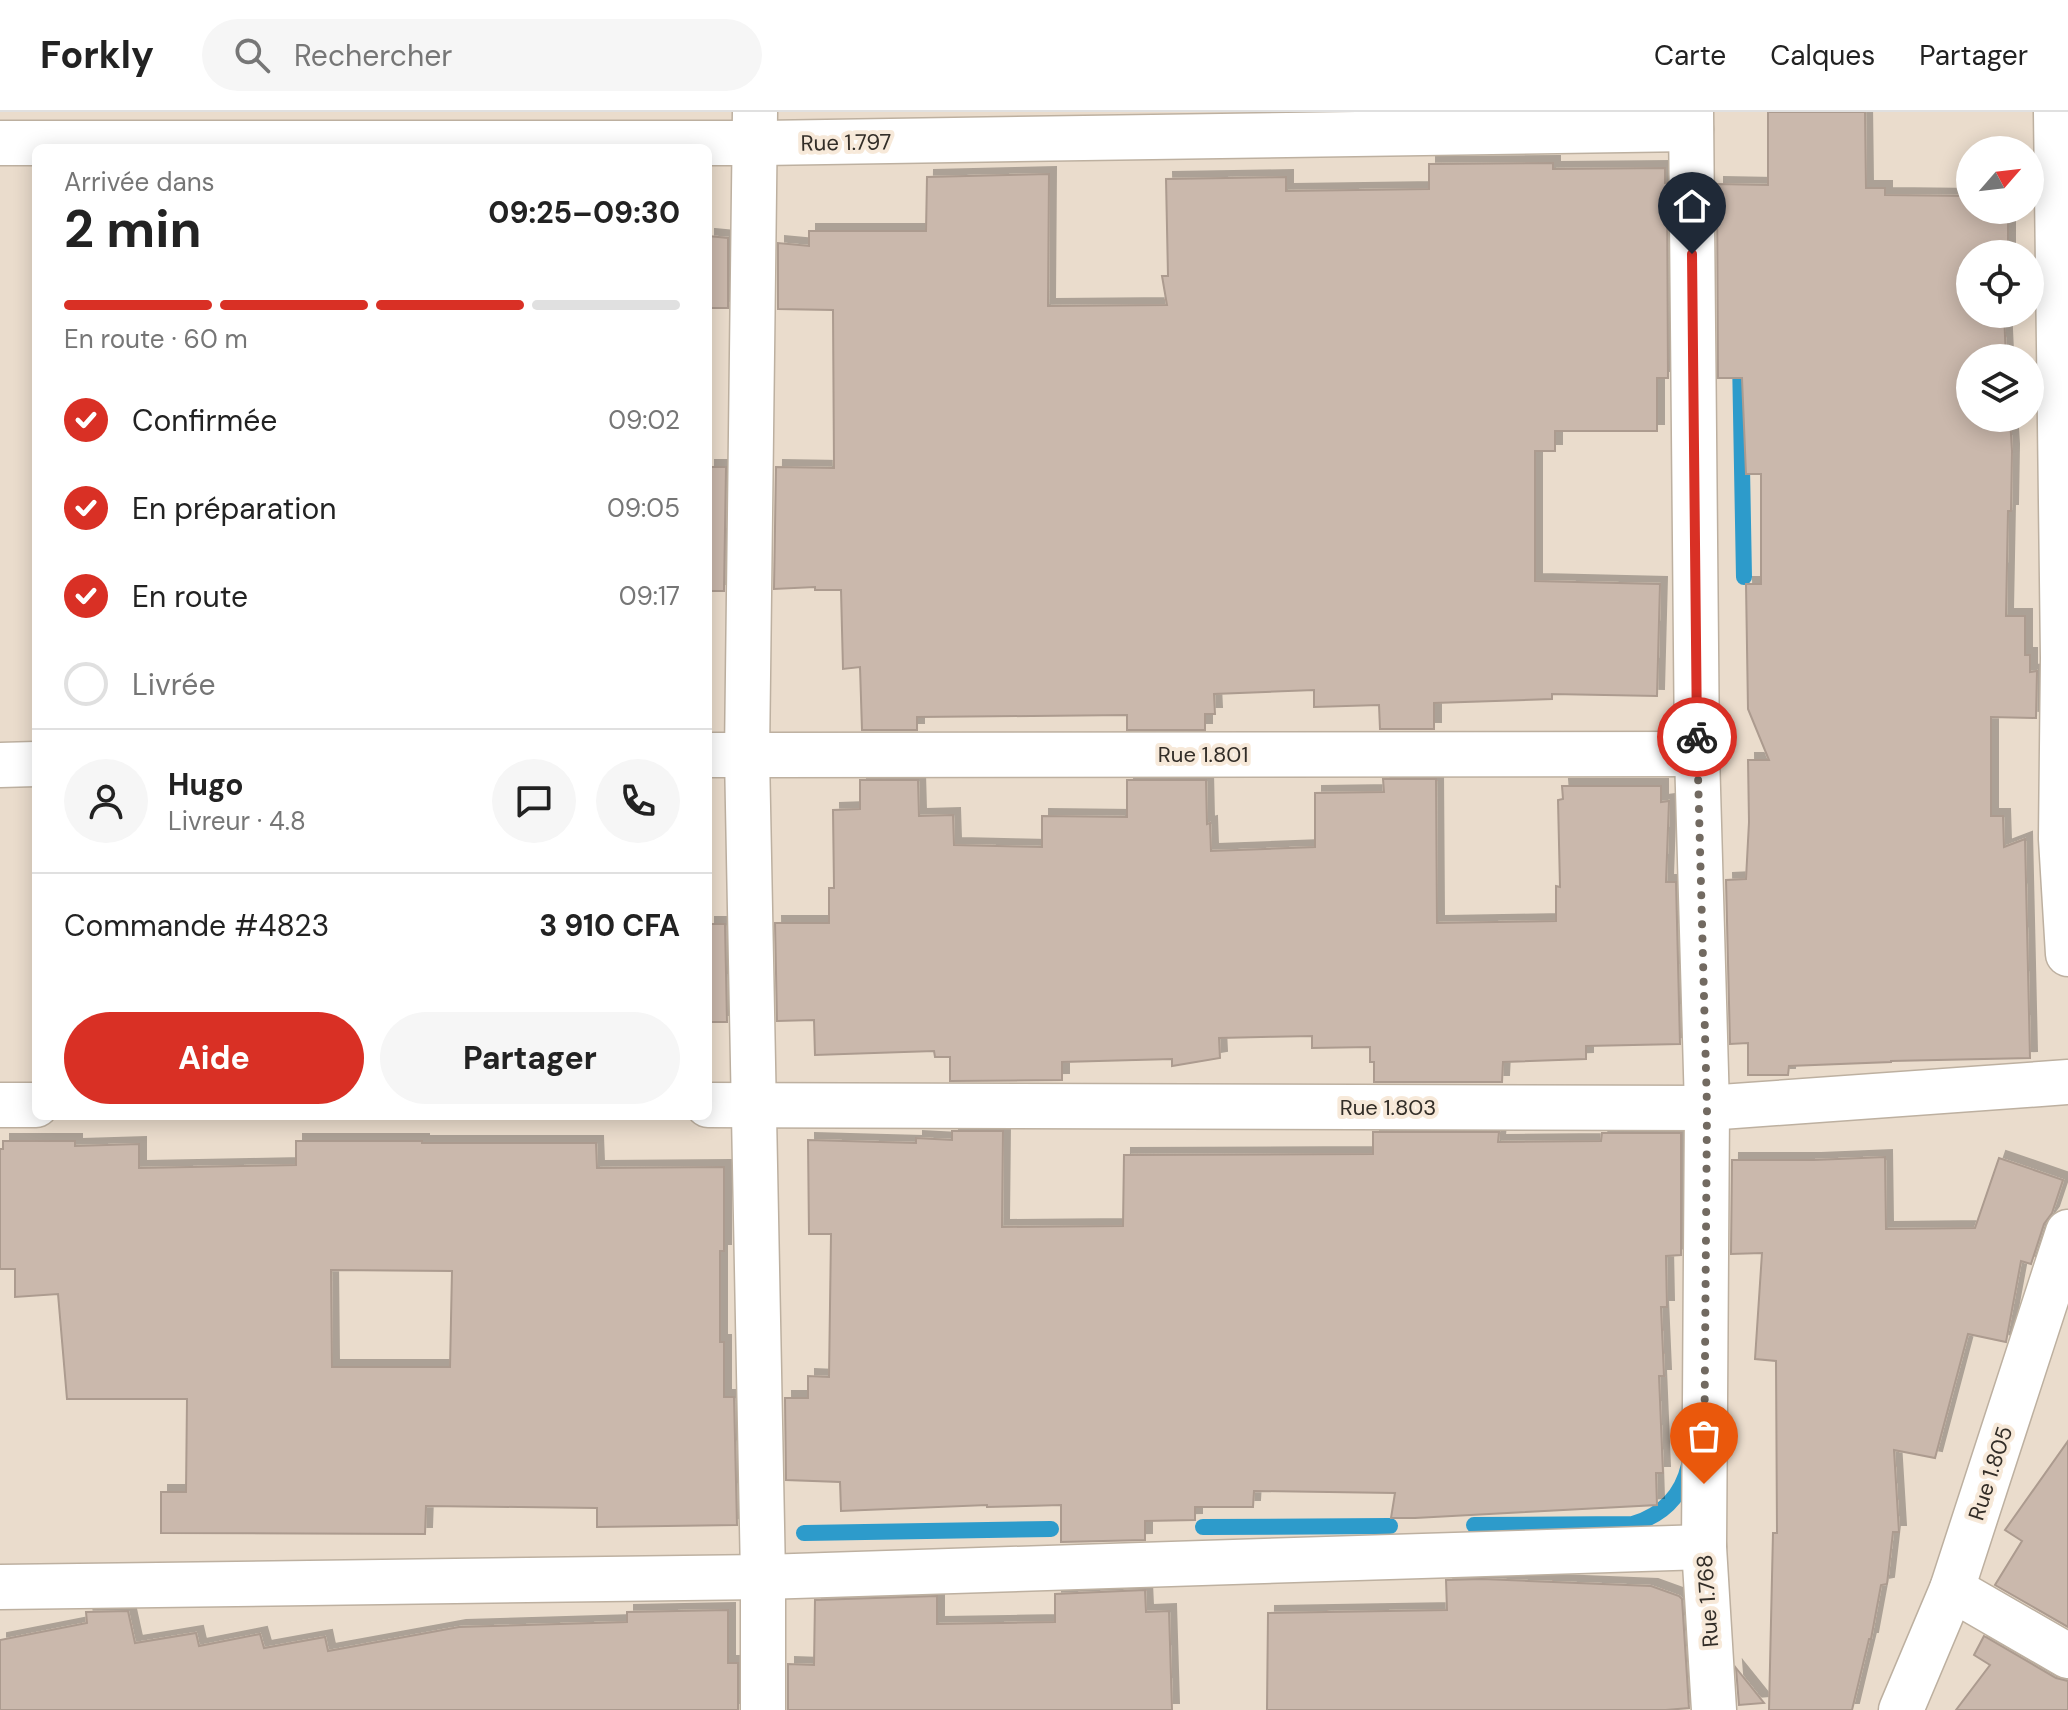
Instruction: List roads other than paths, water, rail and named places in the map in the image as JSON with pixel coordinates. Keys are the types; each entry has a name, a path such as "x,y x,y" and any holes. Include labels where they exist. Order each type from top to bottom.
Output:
{"street":[{"path":"2056,112 2066,656 2061,839 2068,954"},
{"name":"Rue 1.797","path":"0,143 755,128 1691,120"},
{"name":"Rue 1.768","path":"1691,120 1697,754 1707,1108 1704,1547 1714,1710"},
{"path":"755,128 728,755 754,1105 763,1710"},
{"name":"Rue 1.801","path":"728,755 1697,754"},
{"path":"0,765 32,764"},
{"name":"Rue 1.803","path":"712,1105 1707,1108 2068,1082"},
{"path":"0,1105 32,1105"},
{"name":"Rue 1.805","path":"1901,1710 1952,1589 2068,1232"},
{"path":"0,1587 763,1577 1704,1547"},
{"path":"1952,1589 2068,1656"}],"waterway":[{"path":"1740,358 1744,577"},
{"path":"1474,1525 1633,1524 1670,1503 1682,1486 1689,1465"},
{"path":"1203,1527 1390,1526"},
{"path":"804,1533 1051,1529"}]}
